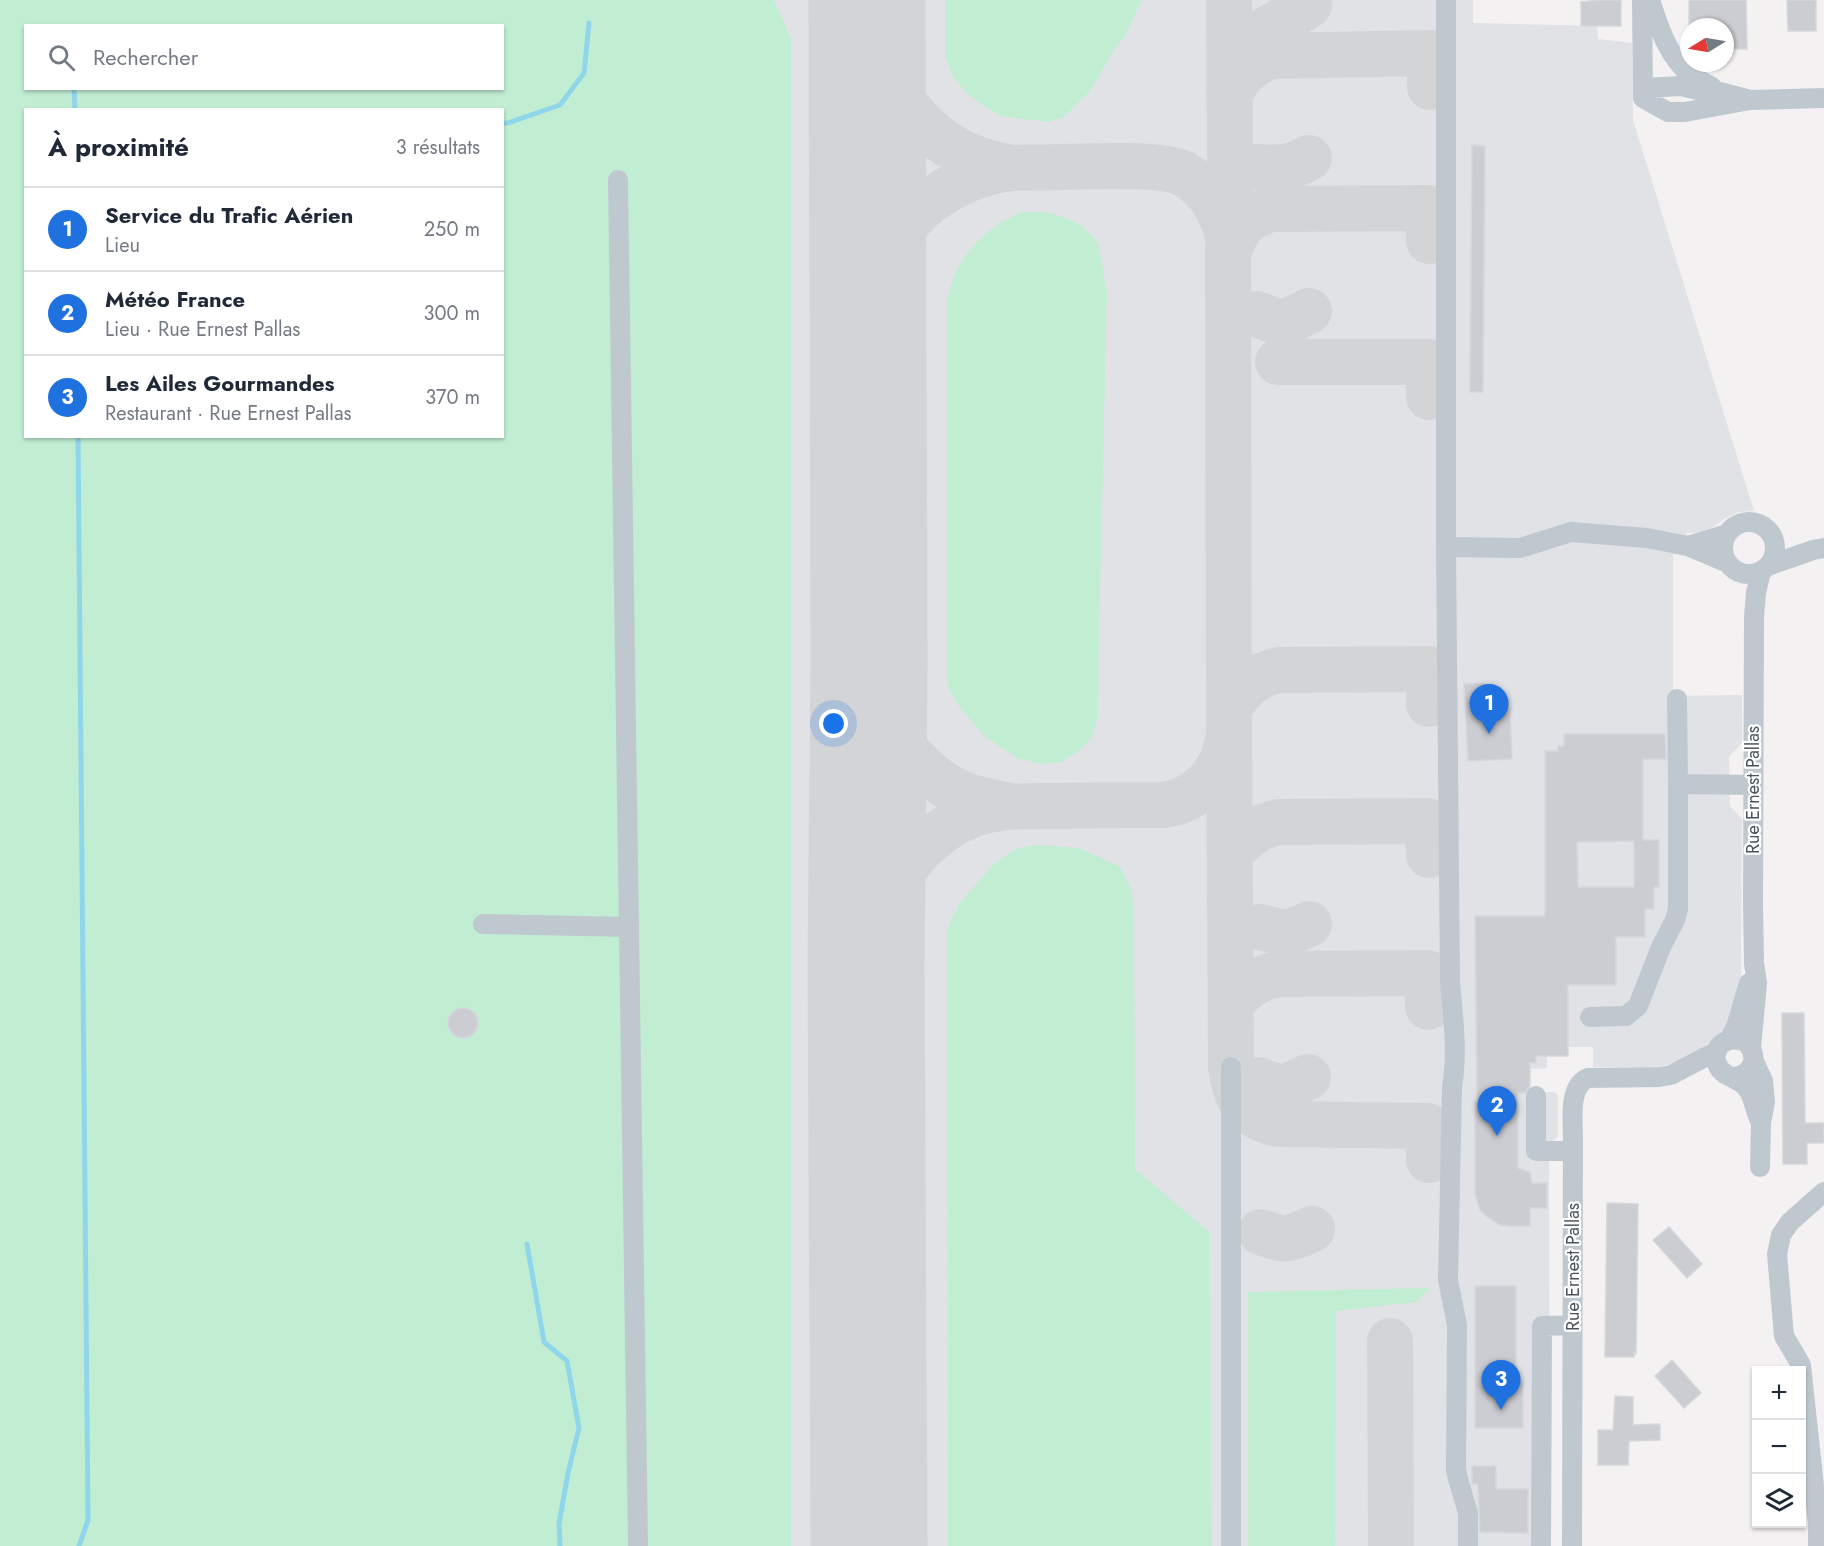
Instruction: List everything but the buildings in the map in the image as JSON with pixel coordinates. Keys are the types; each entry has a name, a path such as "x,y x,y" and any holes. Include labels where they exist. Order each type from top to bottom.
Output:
{"street":[{"path":"1446,0 1446,547 1450,981 1456,1045 1452,1088 1448,1280 1457,1325 1456,1470 1468,1513 1468,1546"},
{"path":"1642,0 1643,93"},
{"path":"1650,0 1669,50 1692,76 1720,92 1750,100"},
{"path":"1643,93 1681,87 1702,92 1720,92"},
{"path":"1643,93 1668,112 1685,112 1750,100 1824,98"},
{"path":"618,180 638,1546"},
{"path":"1732,567 1723,550 1727,534 1740,524 1749,522 1764,528 1772,539 1774,550 1765,568"},
{"path":"1446,547 1520,548 1572,532 1647,538 1688,546 1745,574 1753,574 1819,549"},
{"path":"1688,546 1727,534"},
{"path":"1772,539 1819,549"},
{"name":"Rue Ernest Pallas","path":"1732,567 1744,584 1754,616"},
{"name":"Rue Ernest Pallas","path":"1753,1055 1757,983 1754,963 1752,785 1754,616 1756,593 1765,568"},
{"path":"1590,1017 1626,1016 1638,1006 1664,940 1676,920 1678,909 1677,699"},
{"path":"1678,784 1752,785"},
{"path":"483,924 629,927"},
{"name":"Rue Ernest Pallas","path":"1671,1075 1723,1046 1736,1027 1746,999 1754,963"},
{"path":"1760,1167 1761,1123 1765,1102 1763,1081 1753,1055 1741,1040 1723,1046 1716,1063 1746,1086 1761,1123"},
{"path":"1729,1075 1747,1072 1753,1055"},
{"path":"1231,1067 1231,1546"},
{"name":"Rue Ernest Pallas","path":"1572,1546 1573,1151 1576,1091 1583,1080 1594,1077 1729,1075"},
{"path":"1536,1096 1536,1151 1573,1151"},
{"path":"1818,1546 1818,1523 1801,1365 1784,1336 1777,1254 1781,1235 1790,1222 1824,1192"},
{"path":"1541,1546 1542,1326 1572,1325"},
{"path":"1541,1427 1572,1428"}],"shaded area":[{"path":"0,0 1473,0 1473,23 1597,26 1598,39 1632,43 1633,120 1754,511 1738,512 1701,532 1687,533 1684,556 1673,554 1673,696 1742,695 1742,743 1729,757 1730,806 1742,819 1741,980 1736,1006 1725,1028 1692,1057 1673,1064 1653,1067 1593,1067 1593,1047 1569,1047 1568,1056 1547,1056 1547,1068 1530,1069 1530,1092 1554,1092 1558,1095 1558,1136 1549,1145 1550,1546 0,1546"}],"green space":[{"path":"0,0 774,0 791,38 791,1546 0,1546"},
{"path":"945,0 1141,0 1127,33 1090,91 1064,117 1048,122 1000,116 968,95 954,78 945,58"},
{"path":"1023,212 1045,212 1066,218 1082,226 1098,243 1107,293 1097,720 1092,737 1080,750 1061,762 1041,764 1017,758 984,736 958,705 949,689 947,679 947,301 956,272 973,247 995,227"},
{"path":"1037,845 1079,848 1120,867 1132,891 1135,1169 1209,1232 1212,1546 948,1546 947,929 959,904 994,864 1016,849"},
{"path":"1430,1288 1417,1302 1336,1311 1335,1546 1248,1546 1248,1292"}],"waterway":[{"path":"504,123 560,105 584,73 589,23"},
{"path":"74,90 75,108"},
{"path":"78,438 88,1520 79,1546"},
{"path":"527,1244 544,1342 567,1361 579,1428 559,1524 560,1546"}],"taxiway":[{"path":"865,0 874,45 883,72 891,86 924,126 949,146 963,153 1012,168"},
{"path":"1229,0 1231,1067 1236,1089 1244,1105 1266,1121 1278,1124 1428,1126 1429,1160"},
{"path":"1257,35 1309,5"},
{"path":"1229,95 1246,71 1271,56 1429,53 1430,87"},
{"path":"1256,167 1284,167 1309,158"},
{"path":"867,302 893,244 902,230 923,207 963,182 1002,169 1123,166 1173,170 1193,180 1207,193 1217,208 1228,235"},
{"path":"1228,252 1243,224 1270,209 1428,208 1429,241"},
{"path":"1257,314 1284,322 1309,311"},
{"path":"1278,362 1429,362 1429,397"},
{"path":"869,662 884,715 898,739 918,762 941,782 965,795 1010,806"},
{"path":"1230,707 1239,693 1250,683 1263,675 1279,670 1429,669 1429,704"},
{"path":"866,965 876,920 893,885 918,853 948,827 965,817 1003,808 1174,803 1197,792 1206,784 1220,763 1228,739"},
{"path":"1230,853 1252,833 1264,826 1279,822 1428,821 1429,855"},
{"path":"1260,927 1285,932 1309,924"},
{"path":"1231,1005 1251,985 1278,974 1428,973 1428,1007"},
{"path":"1259,1080 1284,1086 1308,1077"},
{"path":"1261,1232 1287,1238 1312,1229"},
{"path":"1390,1341 1391,1546"},
{"path":"869,1516 874,1546"}],"runway":[{"path":"867,0 869,662 866,965 869,1546"}],"place":[{"name":"Service du Trafic Aérien","path":"1489,734"},
{"name":"Météo France","path":"1497,1136"},
{"name":"Les Ailes Gourmandes","path":"1501,1410"}]}
